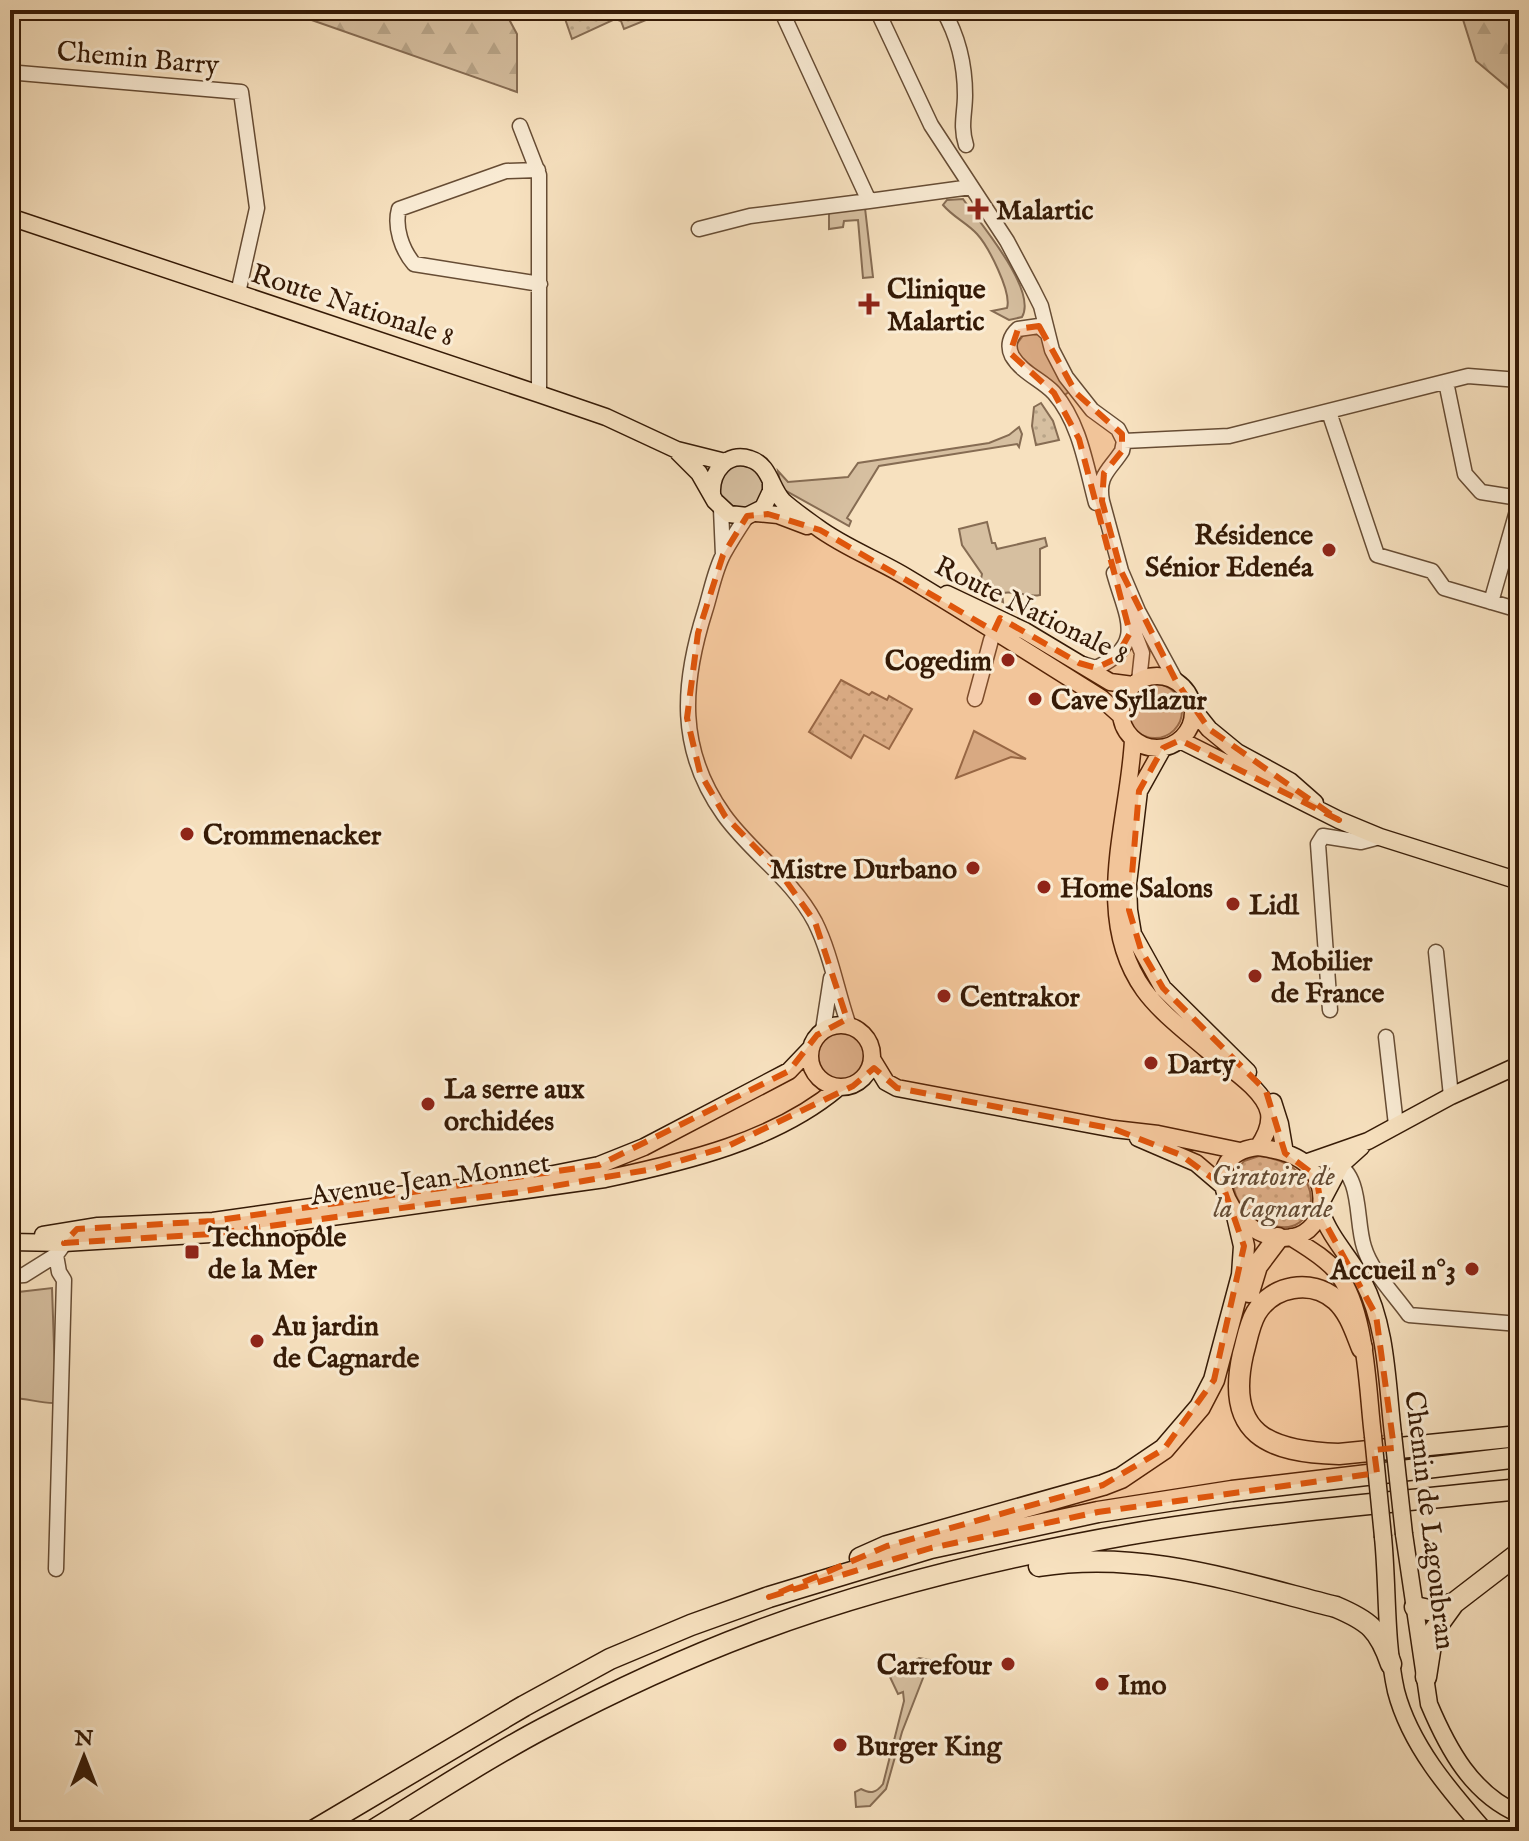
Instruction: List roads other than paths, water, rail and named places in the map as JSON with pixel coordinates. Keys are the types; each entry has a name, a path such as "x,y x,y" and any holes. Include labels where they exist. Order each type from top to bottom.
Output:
{"highway":[{"path":"769,1597 887,1546 1103,1485 1129,1473 1164,1449 1200,1407 1214,1380 1242,1275 1244,1246 1237,1216"},
{"path":"1284,1238 1257,1266 1237,1340 1232,1376 1245,1420 1270,1442 1312,1453 1339,1454 1519,1436"},
{"path":"1239,1405 1240,1370 1251,1325 1265,1301 1281,1291 1292,1287 1330,1295 1352,1322 1362,1348"},
{"path":"313,1831 524,1706 610,1659 769,1597 931,1548 1098,1512 1232,1491 1519,1457"},
{"path":"372,1831 543,1728 615,1693 755,1632 854,1598 936,1576 1126,1535 1519,1489"},
{"path":"1426,1677 1433,1632 1454,1603 1519,1553"},
{"path":"854,1598 934,1590 1049,1564 1100,1560 1147,1563 1190,1570 1336,1607 1358,1616 1377,1630 1391,1664"},
{"path":"1415,1607 1429,1610 1454,1603"}],"main road":[{"name":"Route Nationale 8","path":"10,217 606,417 677,450 725,462"},
{"name":"Route Nationale 8","path":"677,450 699,473 712,493"},
{"path":"739,458 761,465 771,482 768,500 751,515 738,517 721,509 712,493 714,476 725,462 739,458"},
{"name":"Route Nationale 8","path":"771,482 784,501 820,530"},
{"name":"Route Nationale 8","path":"751,515 778,515 820,530 997,625 1079,663 1110,682 1136,683"},
{"name":"Route Nationale 8","path":"997,625 1101,698 1120,715"},
{"path":"1193,709 1190,727 1180,740 1163,748 1142,746 1133,740 1126,732 1120,715 1123,699 1136,683 1157,676 1176,681 1209,729 1237,752 1290,781 1339,820"},
{"path":"1133,740 1115,894 1124,944 1136,978 1155,1002 1265,1102 1269,1122 1258,1147"},
{"path":"1180,740 1339,820 1380,837 1519,881"},
{"path":"1163,748 1139,791 1128,884 1133,934 1163,988 1266,1091 1278,1115 1285,1153"},
{"path":"918,1093 886,1082 872,1059 865,1036 849,1026 832,1026 823,1030 810,1049 815,1074 826,1084 918,1093 1240,1151 1258,1147 1312,1161 1368,1141 1451,1096 1519,1065"},
{"name":"Avenue Jean Monnet","path":"10,1242 77,1229 213,1221 518,1181 599,1165 656,1140 789,1071 810,1049"},
{"path":"846,1087 866,1075 872,1059"},
{"name":"Avenue Jean Monnet","path":"10,1242 60,1249 211,1234 605,1179 666,1165 739,1142 813,1107 846,1087"},
{"path":"1114,1129 1196,1163 1223,1186"},
{"path":"1240,1151 1232,1157 1225,1170 1223,1186 1226,1200 1237,1216 1265,1234 1284,1238 1306,1231 1341,1165 1368,1141"},
{"path":"1312,1161 1322,1205"},
{"name":"Chemin de Lagoubran","path":"1322,1205 1330,1234 1362,1281 1376,1315 1386,1369 1404,1534 1429,1704 1464,1770 1491,1800 1519,1814"},
{"name":"Chemin de Lagoubran","path":"1284,1238 1323,1259 1344,1282 1354,1300 1373,1436 1388,1584 1391,1664 1403,1712 1423,1752 1485,1831"},
{"path":"1388,1584 1395,1597 1415,1607"},
{"path":"1510,1831 1519,1823"}],"street":[{"path":"781,10 869,201"},
{"path":"877,10 931,125 1007,241 1032,288 1041,306 1059,366 1076,392 1092,410 1118,429 1124,441 1122,451 1104,473 1100,492 1121,571 1138,611 1176,681"},
{"path":"943,10 953,28 961,55 965,100 961,117 966,145"},
{"name":"Chemin Barry","path":"19,73 241,92 257,208 238,293"},
{"path":"520,126 538,170 539,394"},
{"path":"538,170 506,171 399,209 396,219 406,255 414,264 540,284"},
{"path":"699,229 750,216 971,187"},
{"path":"1027,326 1033,310 1032,288"},
{"path":"1048,334 1039,326 1018,329 1010,340 1010,353 1024,370 1054,393 1073,425 1084,456 1130,633 1126,648 1115,659 1096,668 1079,663"},
{"path":"1124,441 1229,436 1468,376 1519,380"},
{"path":"1446,382 1465,474 1481,492 1519,501 1491,602"},
{"path":"1329,412 1377,555 1432,571 1444,588 1519,610"},
{"path":"1084,456 1099,465 1112,463"},
{"path":"721,509 723,555"},
{"path":"751,515 723,555 690,662 687,704 690,740 700,773 725,816 781,874 815,922 849,1026"},
{"path":"1119,590 1142,653 1136,683"},
{"path":"975,699 997,625"},
{"path":"1330,1010 1318,844 1323,836 1361,842 1380,837"},
{"path":"1436,952 1451,1096"},
{"path":"823,1030 832,974"},
{"path":"1386,1037 1396,1125"},
{"path":"1312,1161 1341,1165 1349,1173 1364,1249 1409,1315 1519,1324"},
{"path":"1331,1182 1344,1183 1354,1190"},
{"path":"17,1276 60,1249 77,1229"},
{"path":"56,1569 64,1280 59,1272 60,1249"},
{"path":"17,1276 49,1276 64,1280"}],"place":[{"name":"Malartic","path":"978,209"},
{"name":"Clinique Malartic","path":"869,304"},
{"name":"Résidence Sénior Edenéa","path":"1329,550"},
{"name":"Cogedim","path":"1008,660"},
{"name":"Cave Syllazur","path":"1035,699"},
{"name":"Crommenacker","path":"187,834"},
{"name":"Mistre Durbano","path":"973,868"},
{"name":"Home Salons","path":"1044,887"},
{"name":"Lidl","path":"1233,904"},
{"name":"Mobilier de France","path":"1255,976"},
{"name":"Centrakor","path":"944,996"},
{"name":"Darty","path":"1151,1063"},
{"name":"La serre aux orchidées","path":"428,1104"},
{"name":"Technopôle de la Mer","path":"192,1252"},
{"name":"Accueil n°3","path":"1472,1269"},
{"name":"Au jardin de Cagnarde","path":"257,1341"},
{"name":"Carrefour","path":"1008,1664"},
{"name":"Imo","path":"1102,1684"},
{"name":"Burger King","path":"840,1745"}],"park label":[{"name":"Giratoire de la Cagnarde","path":"1273,1191"}]}
